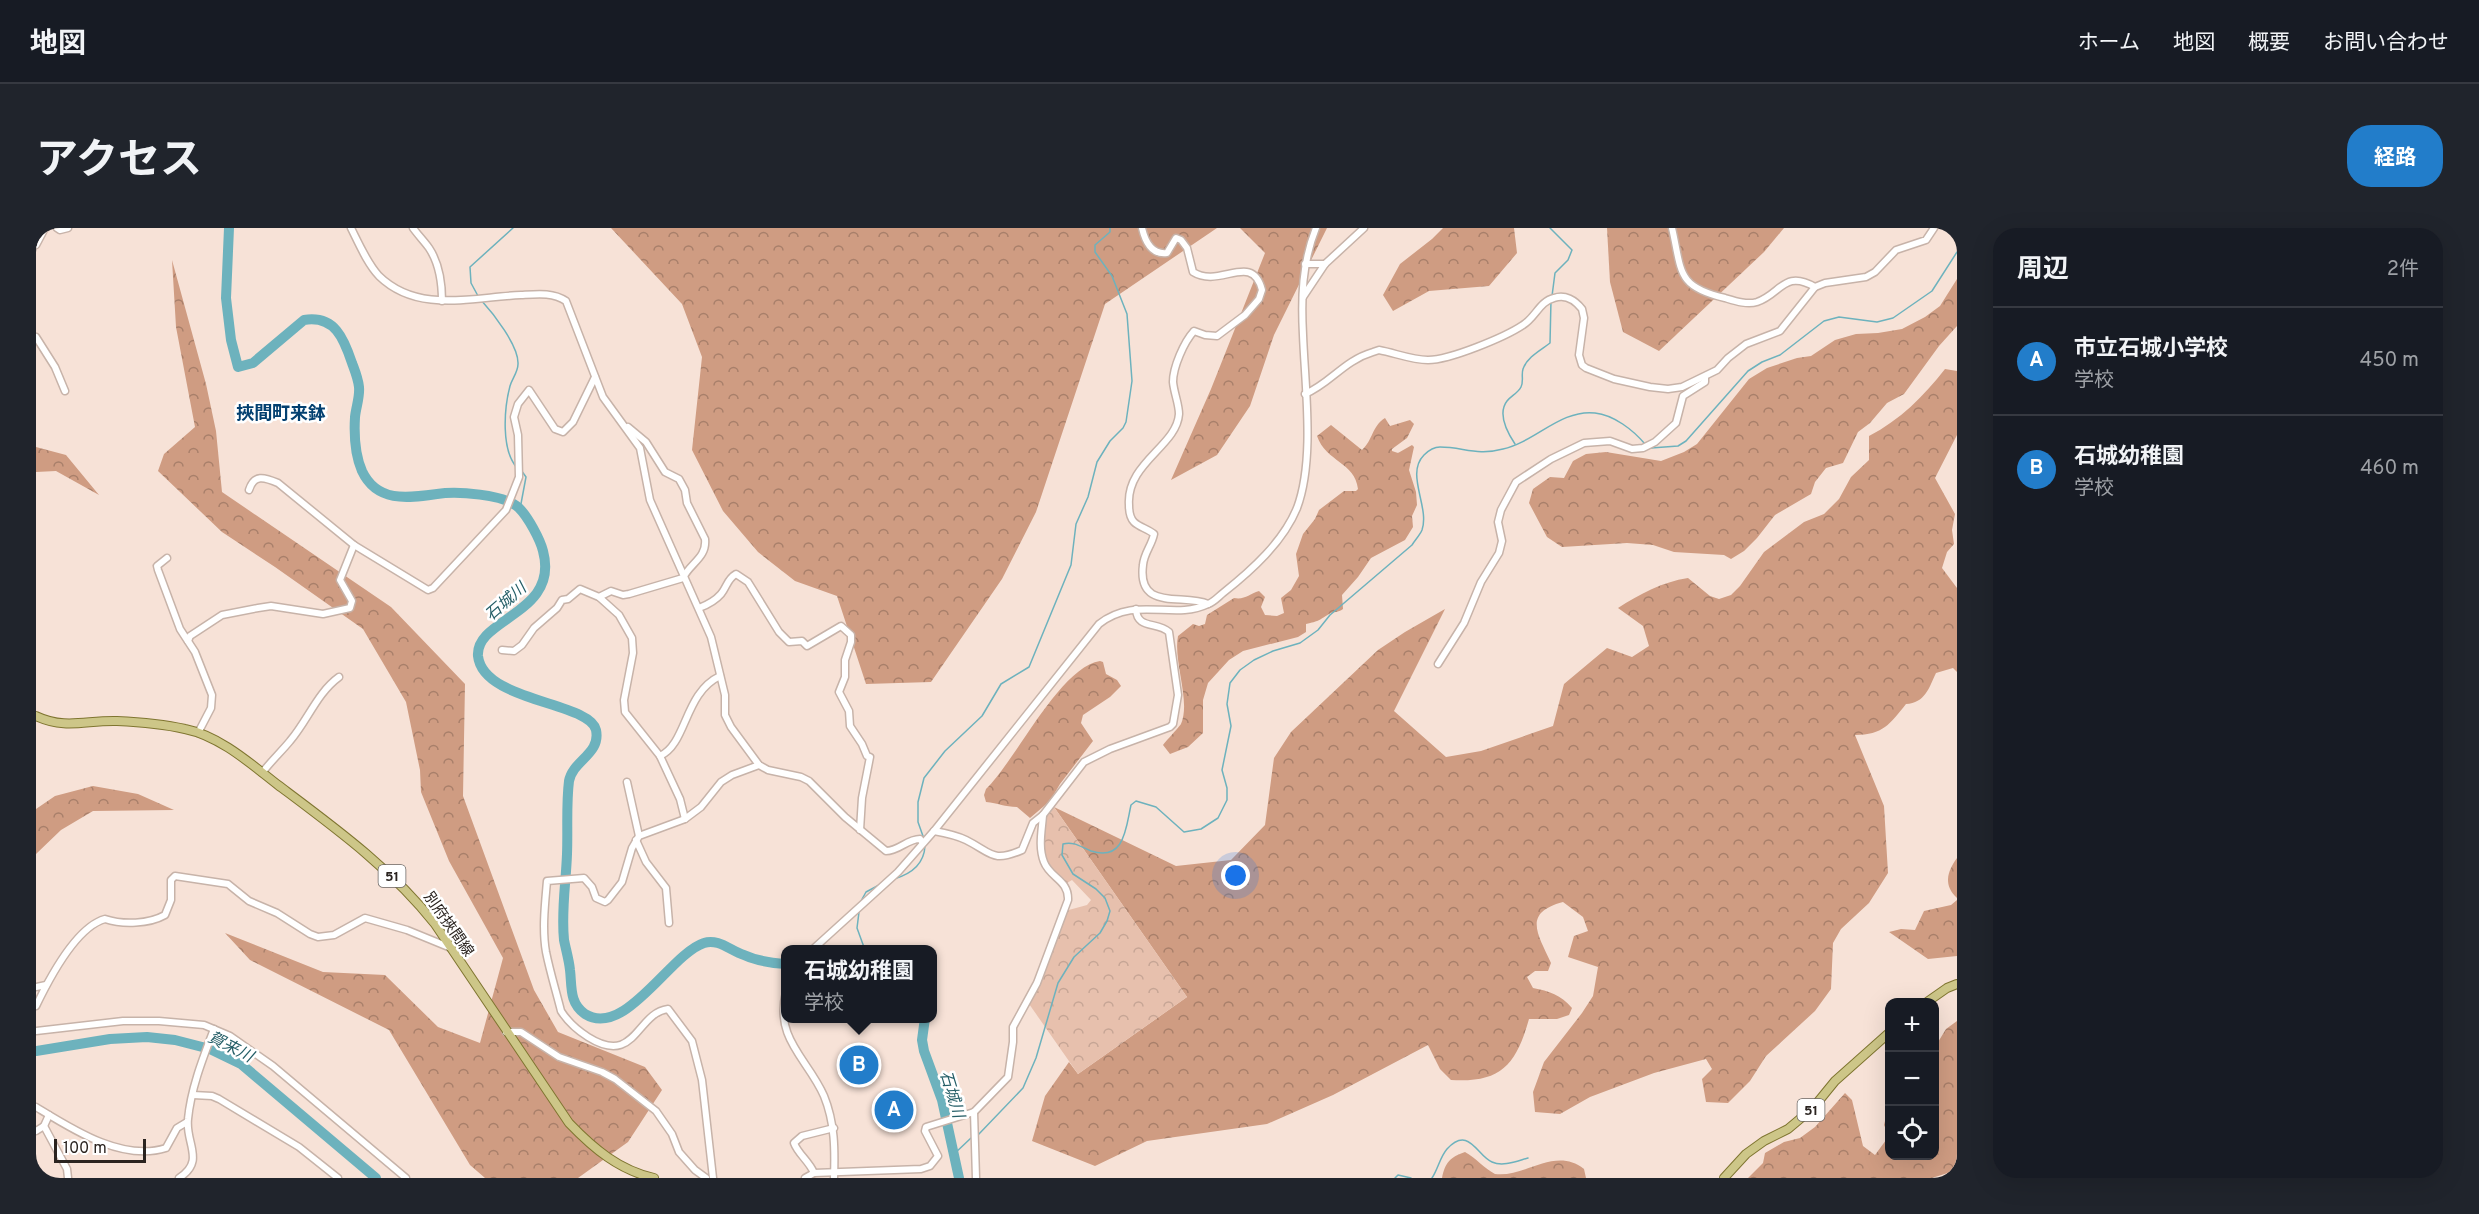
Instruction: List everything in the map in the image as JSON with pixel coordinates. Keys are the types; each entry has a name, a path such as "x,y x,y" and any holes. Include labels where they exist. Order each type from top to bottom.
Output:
{"main road":[{"name":"別府挾間線","path":"36,716 63,725 117,721 185,729 225,746 262,773 364,852 415,898 569,1124 592,1147 612,1161 639,1174 654,1178"},
{"path":"1933,998 1957,984"},
{"name":"51","path":"1724,1178 1746,1154 1764,1141 1788,1129 1813,1108 1835,1081 1885,1036"}],"street":[{"path":"36,245 45,228"},
{"path":"57,228 60,230 68,228"},
{"path":"351,228 378,275 396,289 422,299 442,301 532,294 558,296 566,301 603,397 640,448 650,500 711,637 725,695 725,715 731,727 759,765 768,770 809,781 860,830 886,851 892,851 913,839 920,839 923,843"},
{"path":"413,228 430,249 435,261 442,285 442,301"},
{"path":"1142,228 1145,240 1152,250 1163,254 1167,252 1172,241 1176,238 1181,240 1187,248 1193,272 1202,278 1222,277 1244,270 1256,274 1262,290 1259,299 1245,315 1217,336 1194,331 1188,338 1173,381 1179,414 1176,423 1171,433 1143,465 1128,493 1131,517 1136,524 1154,534 1144,556 1142,568 1148,589 1157,597 1167,600 1200,600 1209,604"},
{"path":"818,945 898,872 934,831 1099,624 1111,614 1136,609 1192,609 1209,604 1266,554 1281,536 1296,509 1305,480 1305,394 1301,299 1305,264 1316,228"},
{"path":"1301,299 1325,264 1364,228"},
{"path":"1672,228 1684,277 1696,289 1707,294 1751,303 1759,302 1789,281 1806,282 1815,287"},
{"path":"1305,394 1318,388 1342,368 1379,350 1430,360 1452,355 1506,334 1528,322 1547,301 1555,297 1568,297 1582,309 1584,318 1579,355 1582,365 1586,368 1614,379 1668,389 1682,387 1705,378 1746,344 1780,331 1815,287 1825,283 1866,277 1875,272 1896,250 1926,240 1934,228"},
{"path":"1305,264 1325,264"},
{"path":"36,337 55,367 65,391"},
{"path":"249,490 251,483 258,478 264,477 278,483 354,545 428,590 433,588 506,510 519,477 518,435 514,417 518,404 526,393 529,390 531,392 555,429 563,432 573,422 595,376"},
{"path":"1438,664 1464,623 1478,587 1499,554 1502,541 1499,516 1516,482 1551,459 1584,443 1610,441 1632,449 1643,448 1655,442 1676,423 1683,396 1705,382 1705,378"},
{"path":"622,424 640,435 665,472 679,479 685,490 687,503 705,540 704,552 699,560 686,570 683,578"},
{"path":"189,640 190,636 222,615 232,613 271,606 323,614 350,608 352,601 340,580 354,545"},
{"path":"168,558 157,566 158,570 180,629 189,640 212,695 211,708 198,733"},
{"path":"699,609 714,601 730,578 736,574 748,582 779,632 789,642 801,641 807,646 841,626 849,632 851,642 845,660 845,677 839,692 849,711 850,726 867,756 870,757 862,798 860,830"},
{"path":"599,597 611,591 623,595 629,594 683,578"},
{"path":"502,650 513,651 522,645 534,628 557,608 562,600 568,599 580,590 599,597 619,615 632,638 633,653 625,692 625,712 660,756 680,799 685,819"},
{"path":"934,831 968,841 988,855 1001,857 1022,850 1033,823 1043,815 1084,762 1110,749 1165,730 1173,723 1178,695 1169,632 1164,628 1140,622 1136,609"},
{"path":"660,756 668,753 673,746 693,702 710,682 720,676"},
{"path":"262,773 273,758 290,742 319,697 339,677"},
{"path":"713,1178 702,1080 693,1041 668,1009 659,1011 632,1039 623,1044 610,1046 601,1045 578,1030 561,1011 546,950 544,925 547,881 584,878 592,887 596,898 605,902 622,882 637,838 685,819 701,807 722,782 732,774 759,765"},
{"path":"627,782 637,838 646,862 666,888 669,923"},
{"path":"805,1178 813,1173 834,1175 921,1169 930,1166 938,1156 924,1131 930,1124 974,1112 1008,1077 1014,1042 1013,1027 1037,984 1068,900 1066,888 1045,865 1042,856 1043,815"},
{"path":"36,1006 46,985 85,929 105,919 117,922 149,921 165,915 171,900 171,880 175,876 228,884 249,901 277,913 318,938 334,935 365,918 407,930 451,948"},
{"path":"36,987 46,985"},
{"path":"36,1031 123,1021 204,1025 230,1036 273,1066 406,1178"},
{"path":"785,1023 792,1046 823,1094 834,1128 834,1175"},
{"path":"179,1178 191,1168 193,1161 187,1122 192,1095 214,1029"},
{"path":"506,1032 521,1032 559,1057 615,1079 656,1111 672,1134 679,1152 695,1170 706,1178"},
{"path":"192,1095 219,1098 299,1147 338,1178"},
{"path":"36,1107 107,1145 138,1152 166,1148 177,1128 187,1122"},
{"path":"974,1112 976,1178"},
{"path":"36,1131 44,1126 49,1115"},
{"path":"44,1126 67,1169 68,1178"},
{"path":"813,1173 809,1163 796,1150 794,1143 802,1136 834,1128"}],"green space":[{"path":"611,228 1217,228 1105,304 1036,512 1002,579 931,682 866,684 837,596 795,581 758,552 723,511 692,450 702,357 682,304"},
{"path":"1240,228 1327,228 1274,335 1250,406 1217,455 1171,480 1211,389 1265,253"},
{"path":"1443,228 1514,228 1517,253 1489,286 1429,291 1393,311 1383,295 1400,264"},
{"path":"1607,228 1784,228 1764,252 1659,351 1623,332 1610,282"},
{"path":"172,260 206,384 216,431 222,492 391,607 465,684 463,796 534,990 558,1032 645,1067 662,1090 628,1142 578,1178 485,1178 470,1165 389,1030 250,960 225,933 323,972 385,975 438,1027 480,1043 503,958 449,861 421,792 420,770 406,702 363,629 222,532 158,471 164,454 195,427 176,327"},
{"path":"1957,279 1957,326 1939,346 1904,394 1887,403 1870,423 1858,432 1843,463 1826,468 1815,482 1811,494 1775,515 1744,551 1731,559 1724,555 1674,552 1653,545 1627,543 1562,547 1547,537 1529,503 1533,489 1550,477 1564,478 1573,461 1586,454 1606,452 1661,461 1684,452 1697,444 1749,379 1767,368 1811,356 1835,340 1856,334 1902,329 1940,306"},
{"path":"1945,369 1957,371 1957,435 1935,478 1955,514 1952,530 1954,544 1947,552 1942,568 1957,588 1957,672 1953,668 1936,673 1922,698 1906,704 1885,727 1873,733 1855,735 1884,806 1888,873 1869,903 1841,929 1833,943 1831,989 1815,1011 1766,1056 1750,1081 1728,1103 1706,1102 1702,1079 1712,1069 1706,1059 1654,1073 1590,1097 1560,1114 1535,1112 1533,1092 1544,1062 1593,996 1598,967 1568,957 1574,936 1588,931 1583,917 1563,902 1542,912 1538,918 1538,934 1551,963 1548,971 1535,971 1527,977 1533,988 1554,994 1572,1008 1569,1015 1557,1019 1529,1019 1512,1059 1494,1074 1468,1080 1451,1080 1440,1069 1428,1045 1333,1095 1267,1124 1147,1141 1095,1166 1032,1141 1045,1096 1069,1062 1078,1074 1187,997 1054,807 1176,866 1231,860 1265,825 1274,758 1291,732 1378,650 1445,609 1394,711 1446,757 1481,751 1553,726 1564,684 1607,648 1632,657 1649,646 1643,626 1618,608 1652,589 1688,578 1710,596 1719,599 1731,595 1764,552 1804,522 1824,514 1839,499 1851,477 1869,460 1869,436 1891,423 1911,407"},
{"path":"1385,418 1390,426 1410,420 1414,424 1407,438 1392,449 1398,453 1412,445 1414,447 1409,470 1416,492 1417,505 1412,516 1413,527 1405,540 1371,558 1342,595 1343,609 1306,624 1306,632 1298,637 1243,651 1229,660 1208,683 1203,700 1203,733 1188,747 1170,754 1163,745 1181,724 1184,715 1178,636 1193,624 1199,626 1205,624 1207,615 1234,598 1259,591 1265,597 1261,607 1265,615 1277,616 1284,613 1281,598 1291,590 1299,576 1296,554 1303,534 1319,510 1344,491 1358,489 1352,473 1321,445 1317,436 1331,425 1362,450 1377,425"},
{"path":"36,447 66,455 99,495 56,471 36,472"},
{"path":"1103,662 1106,674 1117,680 1121,686 1110,697 1083,715 1081,723 1093,741 1050,801 1030,818 1017,807 986,802 984,795 986,789 1054,696 1085,667"},
{"path":"93,786 138,794 174,810 93,811 61,830 36,854 36,809 55,796"},
{"path":"1054,807 1187,997 1078,1074 1027,1001 1065,911 1087,905 1091,900 1072,880 1067,883 1053,869 1046,857 1045,822 1046,816"},
{"path":"1957,858 1957,898 1950,889 1948,879"},
{"path":"1957,900 1957,956 1928,959 1889,932 1901,929 1915,930 1924,911 1951,905"},
{"path":"1957,1021 1957,1170 1932,1178 1748,1178 1763,1163 1765,1153 1784,1142 1800,1138 1815,1127 1845,1093 1852,1100 1863,1146 1875,1155 1885,1141 1885,1160 1939,1160 1939,1040 1946,1029"},
{"path":"1465,1152 1495,1174 1517,1172 1540,1164 1562,1161 1573,1163 1584,1169 1586,1178 1442,1178 1449,1161"}],"waterway":[{"name":"石城川","path":"229,228 226,298 231,340 238,367 253,363 304,320 315,319 331,325 345,345 358,381 355,444 362,471 368,481 376,489 394,496 415,497 456,493 503,499 519,508 530,522 539,540 543,551 545,572 540,589 516,613 489,632 481,643 478,656 484,671 498,683 516,692 576,713 589,721 596,730 596,738 591,751 576,768 569,781 563,929 570,966 572,994 576,1005 585,1014 600,1019 616,1015 647,992 691,950 704,943 714,942 754,959 781,963"},
{"path":"478,296 471,283 470,267 513,228"},
{"path":"924,839 918,822 918,802 924,778 945,751 982,716 1001,684 1029,667 1071,565 1076,524 1088,497 1097,462 1110,441 1126,422 1132,381 1127,314 1112,276 1095,252 1095,245 1110,232 1110,228"},
{"path":"1550,228 1572,250 1568,260 1555,273 1552,296"},
{"path":"1651,448 1678,446 1686,441 1748,371 1780,355 1824,321 1839,317 1877,322 1893,318 1932,291 1957,252"},
{"path":"481,300 504,330 517,357 518,367 510,386 505,417 508,451 517,468"},
{"path":"1515,444 1504,423 1504,406 1521,387 1523,369 1528,361 1550,343 1551,300"},
{"path":"978,1135 1023,1088 1036,1058 1058,983 1074,957 1100,933 1110,911 1105,898 1073,874 1062,855 1063,844 1074,844 1102,853 1111,852 1122,840 1131,805 1136,801 1156,807 1184,832 1201,829 1218,818 1227,800 1227,788 1222,770 1231,726 1227,704 1230,683 1240,670 1254,660 1273,651 1300,643 1318,630 1330,615 1412,545 1421,532 1424,521 1417,481 1419,463 1424,455 1440,447 1478,451 1503,449 1526,440 1559,421 1583,413 1602,414 1616,420 1645,444"},
{"path":"520,509 526,477 521,470"},
{"path":"894,879 916,868 925,846"},
{"path":"861,901 866,892 881,884"},
{"path":"859,912 857,928 863,945"},
{"name":"石城川","path":"924,1023 922,1040 924,1051 942,1100 959,1178"},
{"name":"賀来川","path":"36,1051 110,1039 147,1037 175,1040 210,1049 241,1064 376,1178"},
{"path":"953,1155 971,1138"},
{"path":"1432,1178 1447,1149 1461,1140 1472,1144 1492,1162 1501,1164 1528,1158"},
{"path":"1395,1178 1398,1175 1411,1178"}],"place":[{"name":"石城幼稚園","path":"859,1065"},
{"name":"市立石城小学校","path":"894,1110"}],"district":[{"name":"挾間町来鉢","path":"281,413"}]}
